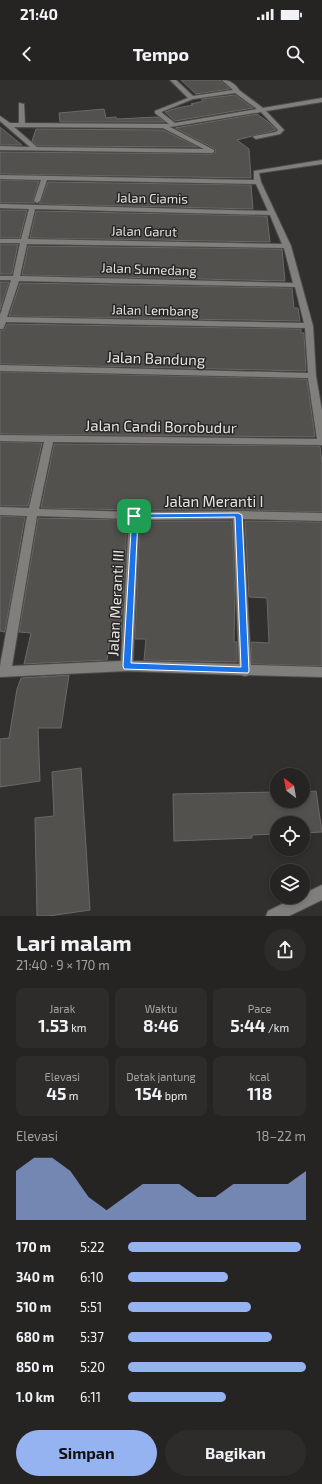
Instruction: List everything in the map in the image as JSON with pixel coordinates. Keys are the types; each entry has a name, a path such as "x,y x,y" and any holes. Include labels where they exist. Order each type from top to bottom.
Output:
{"street":[{"path":"172,80 192,98"},
{"path":"225,80 236,89 236,91 262,110 281,130 256,137"},
{"path":"173,124 157,112 192,98 236,91"},
{"path":"9,126 164,126 322,100"},
{"path":"21,104 22,126"},
{"path":"0,118 36,149"},
{"path":"0,148 212,151 164,126"},
{"path":"322,162 256,172 258,182 287,246 309,326 312,376 322,439"},
{"path":"0,176 258,182"},
{"path":"37,201 45,177"},
{"name":"Jalan Ciamis","path":"0,206 272,213"},
{"path":"1,321 16,278 32,208"},
{"name":"Jalan Garut","path":"0,241 287,246"},
{"name":"Jalan Sumedang","path":"0,278 298,285"},
{"name":"Jalan Lembang","path":"1,321 309,326"},
{"name":"Jalan Bandung","path":"0,368 312,376"},
{"name":"Jalan Candi Borobudur","path":"0,438 322,442"},
{"path":"49,439 33,512 2,672 127,666 245,671 322,672"},
{"name":"Jalan Meranti I","path":"0,511 134,516 238,515 322,517"},
{"path":"238,515 245,671"},
{"name":"Jalan Meranti III","path":"127,666 134,516"},
{"path":"273,916 322,892"}],"building":[{"path":"181,80 220,80 230,89 196,94"},
{"path":"235,95 253,108 175,121 165,112 204,101 201,99"},
{"path":"104,109 106,118 116,117 117,119 158,117 165,122 60,122 59,113"},
{"path":"257,114 276,130 237,140 249,149 251,178 0,174 0,152 212,154 216,152 215,149 175,128"},
{"path":"0,127 22,145 0,145"},
{"path":"36,129 163,130 198,147 38,146 32,141"},
{"path":"0,180 39,181 33,201 35,203 0,203"},
{"path":"48,182 251,185 253,209 39,204"},
{"path":"0,210 27,210 20,238 0,238"},
{"path":"36,211 267,216 270,242 30,238"},
{"path":"0,244 18,244 12,274 0,274"},
{"path":"28,246 282,249 285,281 22,275"},
{"path":"0,282 9,282 0,310"},
{"path":"20,283 292,288 294,308 298,308 300,321 9,316"},
{"path":"7,324 301,329 301,333 304,333 306,371 0,364 0,330 4,330"},
{"path":"0,372 307,379 315,437 0,434"},
{"path":"0,442 42,443 28,506 0,506"},
{"path":"54,444 320,446 322,463 322,512 41,508"},
{"path":"0,516 25,517 5,632 0,631"},
{"path":"38,518 127,520 121,638 110,638 107,660 24,664 31,633 19,632"},
{"path":"140,521 232,521 235,596 234,642 237,642 237,662 144,660 146,639 135,639"},
{"path":"245,521 322,522 322,666 252,664 251,642 269,643 267,598 249,597"},
{"path":"69,675 61,728 38,728 40,781 0,787 0,739 9,738 17,689 21,678"},
{"path":"81,768 90,910 49,916 37,916 35,818 54,816 52,772"},
{"path":"310,791 316,791 322,832 310,833 310,816 270,816 270,834 252,835 252,838 174,841 173,794 270,792 270,808 310,808"}],"route":[{"path":"238,515 245,671 127,666 134,516 238,515"}]}
